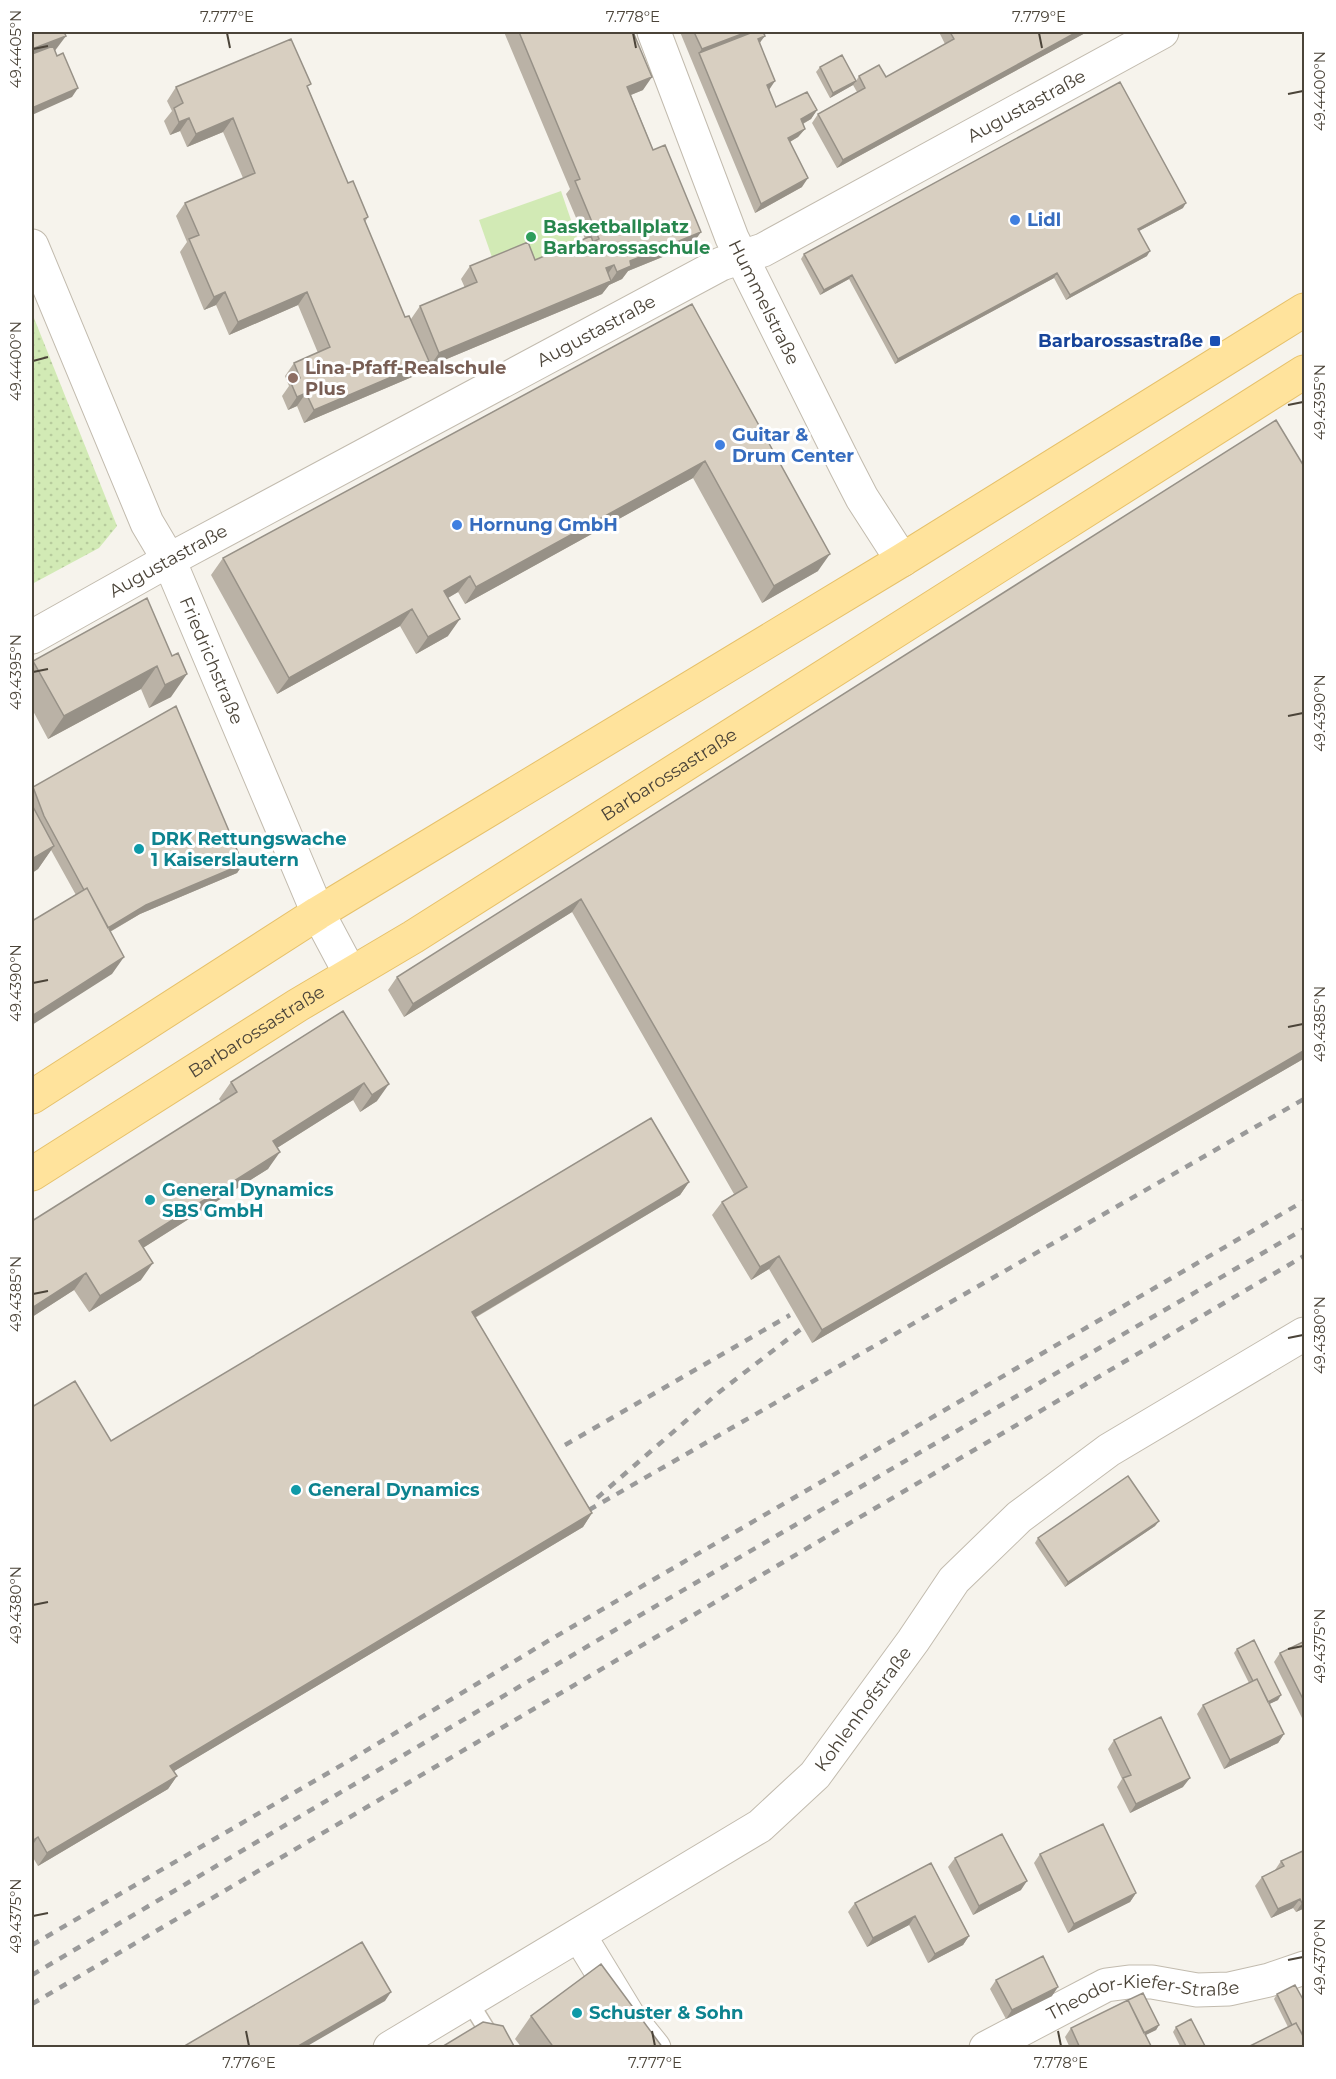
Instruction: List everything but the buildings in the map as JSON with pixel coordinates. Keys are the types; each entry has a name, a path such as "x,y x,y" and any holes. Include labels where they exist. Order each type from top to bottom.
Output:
{"main road":[{"path":"32,1097 318,913 902,560 1305,310"},
{"name":"Barbarossastraße","path":"32,1174 350,973 423,931 1305,372"}],"street":[{"name":"Hummelstraße","path":"654,32 732,238 862,498 902,560"},
{"name":"Augustastraße","path":"32,637 169,560 721,264 763,250 1162,32"},
{"name":"Friedrichstraße","path":"32,246 147,523 169,560 318,913 350,973"},
{"name":"Kohlenhofstraße","path":"390,2048 760,1826 815,1775 913,1641 954,1580 1019,1517 1109,1450 1305,1334"},
{"path":"579,1935 629,2017 654,2048"},
{"name":"Theodor-Kiefer-Straße","path":"986,2048 1106,1985 1152,1982 1197,1990 1229,1989 1269,1980 1305,1968"}],"lane":[{"path":"469,2001 498,2048"}],"green space":[{"name":"Basketballplatz Barbarossaschule","path":"561,191 583,255 501,283 479,220"},
{"path":"32,313 117,526 99,548 32,584"}],"railway":[{"path":"575,1518 1304,1099"},
{"path":"32,1945 347,1762 553,1638 1304,1201"},
{"path":"32,1975 637,1617 1304,1229"},
{"path":"32,2004 1304,1256"},
{"path":"565,1445 790,1315"},
{"path":"597,1498 718,1393 801,1329"}],"place":[{"name":"Lidl","path":"1015,220"},
{"name":"Basketballplatz Barbarossaschule","path":"531,237"},
{"name":"Barbarossastraße","path":"1215,341"},
{"name":"Lina-Pfaff-Realschule Plus","path":"293,378"},
{"name":"Guitar & Drum Center","path":"720,445"},
{"name":"Hornung GmbH","path":"457,525"},
{"name":"DRK Rettungswache 1 Kaiserslautern","path":"139,849"},
{"name":"General Dynamics SBS GmbH","path":"150,1200"},
{"name":"General Dynamics","path":"296,1490"},
{"name":"Schuster & Sohn","path":"577,2013"}]}
